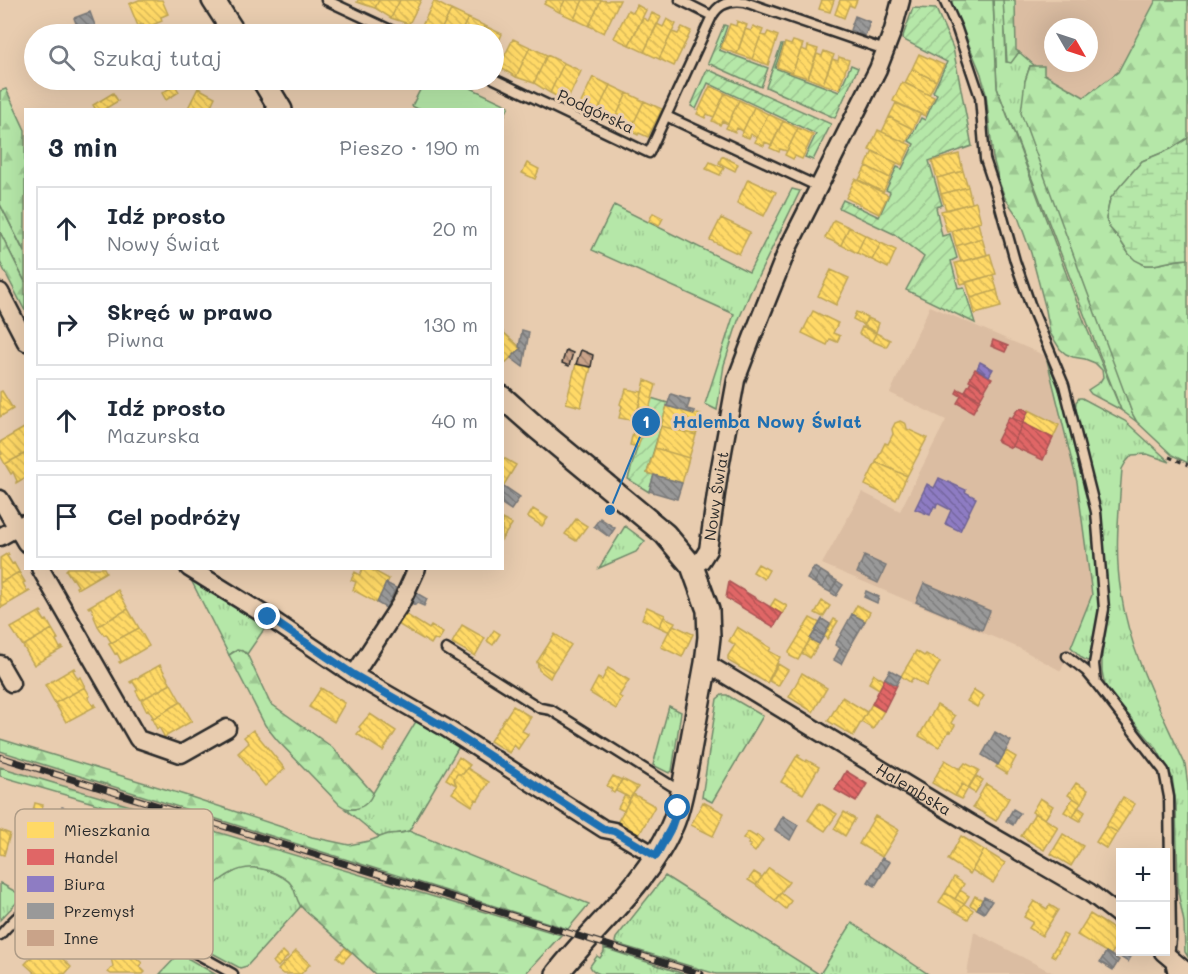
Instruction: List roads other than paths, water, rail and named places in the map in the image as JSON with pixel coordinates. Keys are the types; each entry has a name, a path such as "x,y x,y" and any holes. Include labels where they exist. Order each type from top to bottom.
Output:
{"street":[{"path":"213,0 229,24"},
{"name":"Nowy Świat","path":"692,566 701,561 708,550 736,380 784,258 878,69 893,30 901,0"},
{"path":"269,90 280,108"},
{"path":"0,292 24,338"},
{"path":"504,399 665,534 692,566 708,610 709,637 706,663 683,788 671,828 656,856 627,896 557,974"},
{"path":"0,499 21,525 0,537"},
{"path":"41,570 138,739 181,754 227,728"},
{"path":"192,570 268,617 354,675 446,728 604,829 614,831 656,856"},
{"path":"354,675 401,603 416,570"},
{"name":"Halembska","path":"706,663 958,816 1089,892 1116,913"},
{"path":"0,664 11,684"},
{"path":"1168,956 1188,973"}],"lane":[{"path":"326,0 378,24"},
{"path":"680,0 712,16 717,8 737,0 885,50"},
{"path":"944,0 957,29 980,97 986,159 1015,261 1030,304 1064,385 1096,512 1104,609 1094,664 1096,684"},
{"name":"Podgórska","path":"504,84 649,153 712,16"},
{"path":"666,116 819,187"},
{"path":"446,649 672,786 683,788"},
{"path":"1067,656 1086,671 1164,771 1169,797 1170,942"},
{"path":"0,935 15,919"},
{"path":"1167,956 1173,974"},
{"path":"206,959 232,974"}],"railway":[{"path":"0,757 168,809"},
{"path":"213,823 701,974"}],"place":[{"name":"Halemba Nowy Świat","path":"610,510"}]}
